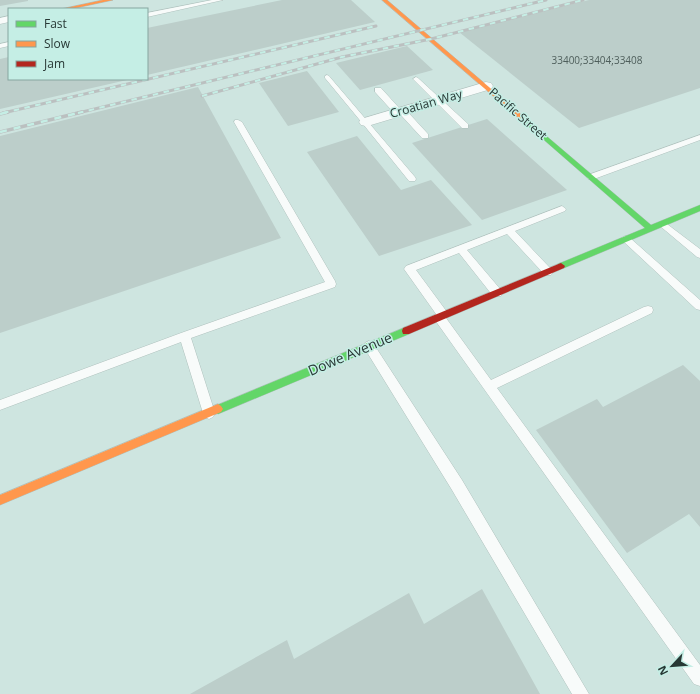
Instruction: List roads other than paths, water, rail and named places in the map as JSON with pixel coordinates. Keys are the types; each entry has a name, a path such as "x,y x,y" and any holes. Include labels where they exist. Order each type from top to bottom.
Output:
{"street":[{"path":"68,8 111,0"},
{"name":"Pacific Street","path":"384,0 651,229"},
{"name":"Croatian Way","path":"366,122 486,86"},
{"name":"Dowe Avenue","path":"0,500 700,208"}],"lane":[{"path":"148,15 220,0"},
{"path":"327,77 412,179"},
{"path":"416,79 465,126"},
{"path":"378,90 425,136"},
{"path":"0,405 331,284 238,122"},
{"path":"591,177 700,137"},
{"path":"562,209 409,269 489,386 700,678"},
{"path":"663,224 700,254"},
{"path":"509,230 548,272"},
{"path":"626,239 699,304"},
{"path":"460,248 497,293"},
{"path":"489,386 648,310"},
{"path":"186,336 209,413"},
{"path":"370,346 458,485 582,694"}],"railway":[{"path":"78,113 546,0"},
{"path":"202,96 342,57 431,39 583,0"},
{"path":"148,79 376,26"},
{"path":"3,113 144,80"},
{"path":"0,114 8,112"},
{"path":"0,132 82,112"}]}
